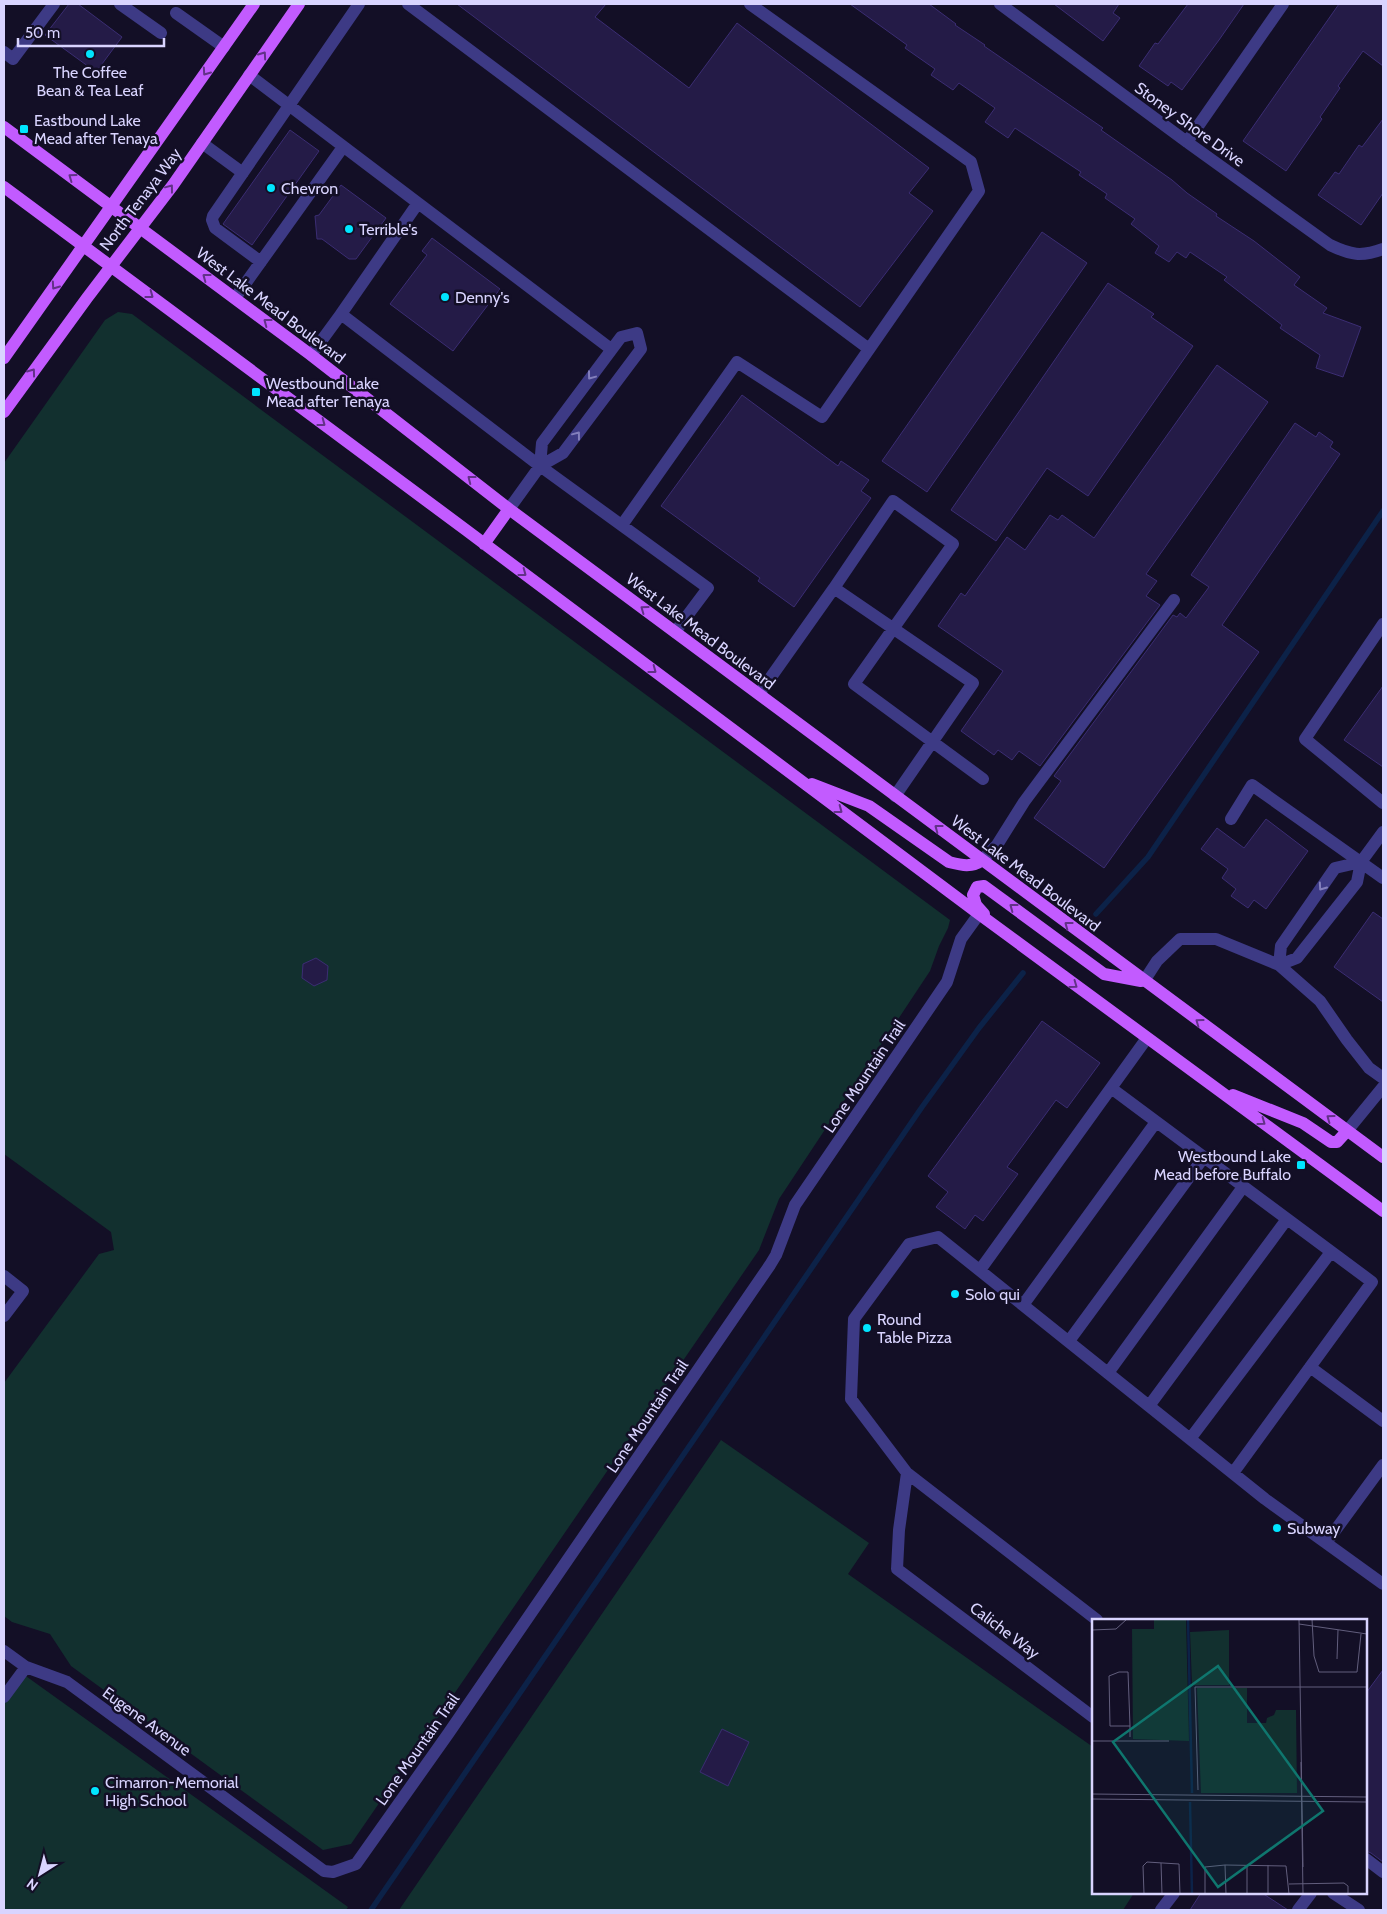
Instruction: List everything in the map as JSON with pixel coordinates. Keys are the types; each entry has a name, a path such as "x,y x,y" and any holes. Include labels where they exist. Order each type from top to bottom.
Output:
{"main road":[{"name":"North Tenaya Way","path":"4,358 254,4"},
{"name":"North Tenaya Way","path":"4,412 202,143 299,4"},
{"name":"West Lake Mead Boulevard","path":"4,127 311,355 509,509 1383,1157"},
{"path":"4,187 984,918 1383,1212"},
{"path":"484,544 509,509"},
{"path":"796,778 869,806 949,862 962,866 976,865 982,860"},
{"path":"984,918 973,895 977,888 984,886 1104,974 1144,981"},
{"path":"1216,1088 1303,1123 1331,1142 1337,1142 1348,1131"}],"street":[{"path":"9,56 54,4"},
{"path":"120,4 161,33"},
{"path":"261,262 215,228 212,220 242,172 290,106 359,4"},
{"path":"408,4 869,349"},
{"path":"622,525 737,362 822,417 979,191 971,162 750,4"},
{"path":"1187,142 1284,4"},
{"name":"Stoney Shore Drive","path":"1004,5 1187,142 1330,245 1348,254 1367,254 1383,249"},
{"path":"176,12 224,47"},
{"path":"249,76 611,349"},
{"path":"202,143 242,172"},
{"path":"235,298 343,146"},
{"path":"311,355 418,203"},
{"path":"341,314 540,466 708,588 675,632"},
{"path":"509,509 540,466 563,453 641,350 637,333 621,337 542,442 540,466"},
{"path":"759,694 894,501 953,544 854,684 983,779"},
{"path":"834,588 973,683 895,796"},
{"path":"982,860 997,845 1024,802 1174,600"},
{"path":"1383,624 1305,739 1383,802"},
{"path":"1231,818 1252,784 1383,878"},
{"path":"1278,965 1297,958 1358,882 1360,862 1383,832"},
{"path":"1278,965 1281,946 1335,868 1360,862"},
{"name":"Lone Mountain Trail","path":"341,1871 356,1864 364,1854 770,1265 776,1255 795,1205 947,982 961,939 984,918"},
{"path":"1144,981 1157,961 1180,939 1216,939 1278,965 1320,1001 1369,1068 1383,1078"},
{"path":"980,1270 1147,1038"},
{"path":"1348,1131 1383,1087"},
{"path":"1111,1088 1372,1282 1233,1473"},
{"path":"1023,1305 1156,1122"},
{"path":"1069,1341 1204,1157"},
{"path":"1108,1373 1243,1187"},
{"path":"1149,1406 1287,1219"},
{"path":"1096,1619 907,1473 851,1399 854,1319 908,1244 938,1237 1265,1499 1383,1584"},
{"path":"1190,1438 1332,1252"},
{"path":"4,1276 24,1291 4,1316"},
{"path":"1310,1367 1383,1421"},
{"path":"1326,1543 1383,1465"},
{"name":"Caliche Way","path":"907,1473 899,1530 897,1569 1092,1716"},
{"name":"Eugene Avenue","path":"4,1651 26,1667 67,1682 310,1862 324,1871 341,1871"},
{"path":"4,1697 26,1667"},
{"path":"1367,1860 1383,1872"},
{"path":"1161,1910 1173,1894"},
{"path":"1298,1910 1310,1894"},
{"path":"1334,1894 1358,1910"}],"green space":[{"path":"118,312 132,314 950,920 930,971 779,1199 759,1250 351,1844 323,1850 71,1666 50,1634 12,1622 4,1616 4,1383 99,1254 114,1250 111,1232 4,1154 4,463 105,320"},
{"path":"721,1440 869,1543 848,1574 1092,1746 1092,1894 1133,1894 1123,1910 399,1910"},
{"name":"Cimarron-Memorial High School","path":"23,1674 348,1907 346,1910 4,1910 4,1701"}],"building":[{"name":"The Coffee Bean & Tea Leaf","path":"69,4 78,4 122,37 96,72 45,35"},
{"path":"457,4 606,4 595,17 689,88 737,23 929,168 909,193 933,211 860,307"},
{"path":"850,4 929,4 984,46 1103,128 1101,130 1172,180 1217,214 1216,216 1254,241 1300,277 1294,285 1327,308 1323,313 1361,327 1343,377 1316,368 1320,355 1280,328 1282,325 1224,280 1227,277 1190,252 1186,258 1177,252 1169,262 1155,253 1159,246 1131,224 1135,219 1105,198 1107,194 1079,175 1081,172 1015,128 1008,138 985,122 995,108 959,83 953,90 931,75 935,69 905,48 907,45"},
{"path":"1054,4 1119,4 1113,13 1120,18 1103,41"},
{"path":"1188,4 1244,4 1182,90 1171,82 1168,86 1139,66 1155,43 1158,44"},
{"path":"1339,4 1383,4 1383,66 1363,51 1338,86 1340,88 1320,117 1322,119 1286,171 1243,141"},
{"path":"1383,119 1383,193 1361,225 1318,195 1335,172 1339,174 1359,145 1362,147"},
{"path":"290,130 319,151 252,245 223,224"},
{"name":"Terrible's","path":"341,185 386,218 356,259 349,259 322,239 317,239 315,216 319,215"},
{"path":"1042,232 1087,263 927,492 882,461"},
{"name":"Denny's","path":"432,238 500,289 453,351 390,304 427,255 422,251"},
{"path":"1108,283 1154,314 1151,317 1193,346 1088,496 1047,468 996,541 951,510"},
{"path":"1217,365 1268,402 1146,574 1157,581 1146,596 1160,605 1040,766 1019,751 1012,760 998,750 994,755 961,731 1003,671 938,626 961,593 965,596 1007,537 1025,550 1050,515 1058,520 1062,515 1094,538"},
{"path":"742,395 838,466 841,461 869,480 861,491 871,498 794,607 758,581 760,578 661,506"},
{"path":"1295,423 1316,437 1319,432 1333,442 1330,447 1340,454 1222,625 1259,652 1104,868 1034,818 1061,781 1054,776 1173,615 1177,617 1180,613 1186,618 1209,587 1191,575"},
{"path":"1383,686 1383,767 1344,740"},
{"path":"1266,819 1308,851 1266,909 1254,900 1248,908 1231,896 1236,889 1222,878 1228,869 1201,849 1217,828 1244,848"},
{"path":"1373,912 1383,919 1383,1002 1334,967"},
{"path":"316,958 328,966 327,980 314,986 302,978 303,964"},
{"path":"1042,1021 1100,1063 1067,1108 1056,1100 1007,1167 1018,1174 983,1221 975,1215 965,1229 936,1207 948,1192 928,1176"},
{"path":"1383,1670 1383,1862 1367,1851 1367,1692"},
{"path":"722,1729 749,1742 728,1786 700,1772"},
{"path":"1200,1894 1264,1894 1288,1910 1190,1910"}],"waterway":[{"path":"1096,914 1148,857 1383,511"},
{"path":"371,1910 922,1107 979,1028 1023,973"}],"place":[{"name":"The Coffee Bean & Tea Leaf","path":"90,54"},
{"name":"Eastbound Lake Mead after Tenaya","path":"24,129"},
{"name":"Chevron","path":"271,188"},
{"name":"Terrible's","path":"349,229"},
{"name":"Denny's","path":"445,297"},
{"name":"Westbound Lake Mead after Tenaya","path":"256,392"},
{"name":"Westbound Lake Mead before Buffalo","path":"1301,1165"},
{"name":"Solo qui","path":"955,1294"},
{"name":"Round Table Pizza","path":"867,1328"},
{"name":"Subway","path":"1277,1528"},
{"name":"Cimarron-Memorial High School","path":"95,1791"}]}
